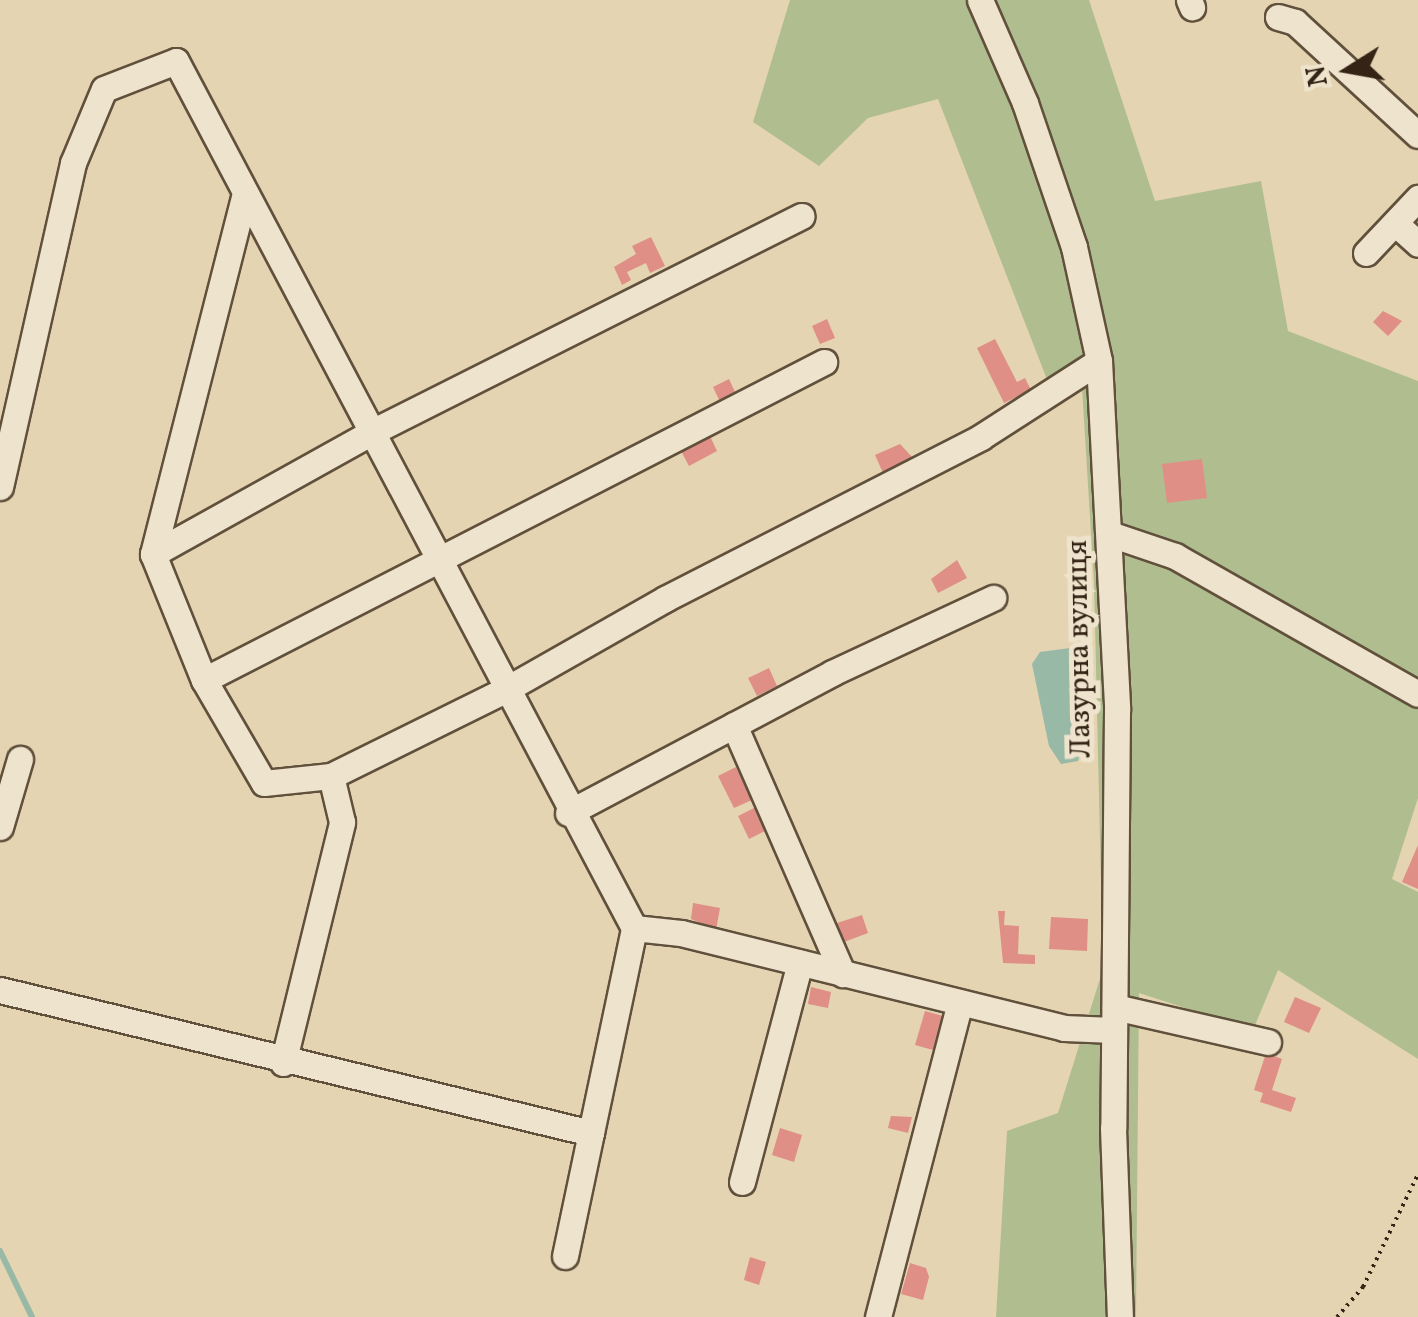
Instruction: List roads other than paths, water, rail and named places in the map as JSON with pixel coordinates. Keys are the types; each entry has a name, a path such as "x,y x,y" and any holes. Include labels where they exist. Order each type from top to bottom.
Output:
{"street":[{"name":"Лазурна вулиця","path":"980,0 1025,103 1074,247 1099,361 1110,534 1120,1317"},
{"path":"1278,17 1302,28 1418,136"},
{"path":"0,486 73,163 104,89 176,61 568,813 634,928 565,1256"},
{"path":"245,193 154,554 204,680 264,783 331,776 505,690 665,599 982,438 1099,361"},
{"path":"1366,253 1418,198"},
{"path":"154,554 370,432 802,216"},
{"path":"1395,223 1418,244"},
{"path":"204,680 824,362"},
{"path":"1110,534 1175,556 1418,694"},
{"path":"568,813 734,725 993,598"},
{"path":"734,725 843,974"},
{"path":"0,827 20,759"},
{"path":"282,1062 342,822 331,776"},
{"path":"634,928 800,963 1064,1028 1115,1019 1268,1042"},
{"path":"742,1182 800,963"},
{"path":"0,990 282,1062 591,1133"},
{"path":"878,1317 960,1002"}],"waterway":[{"path":"0,1251 32,1317"}]}
